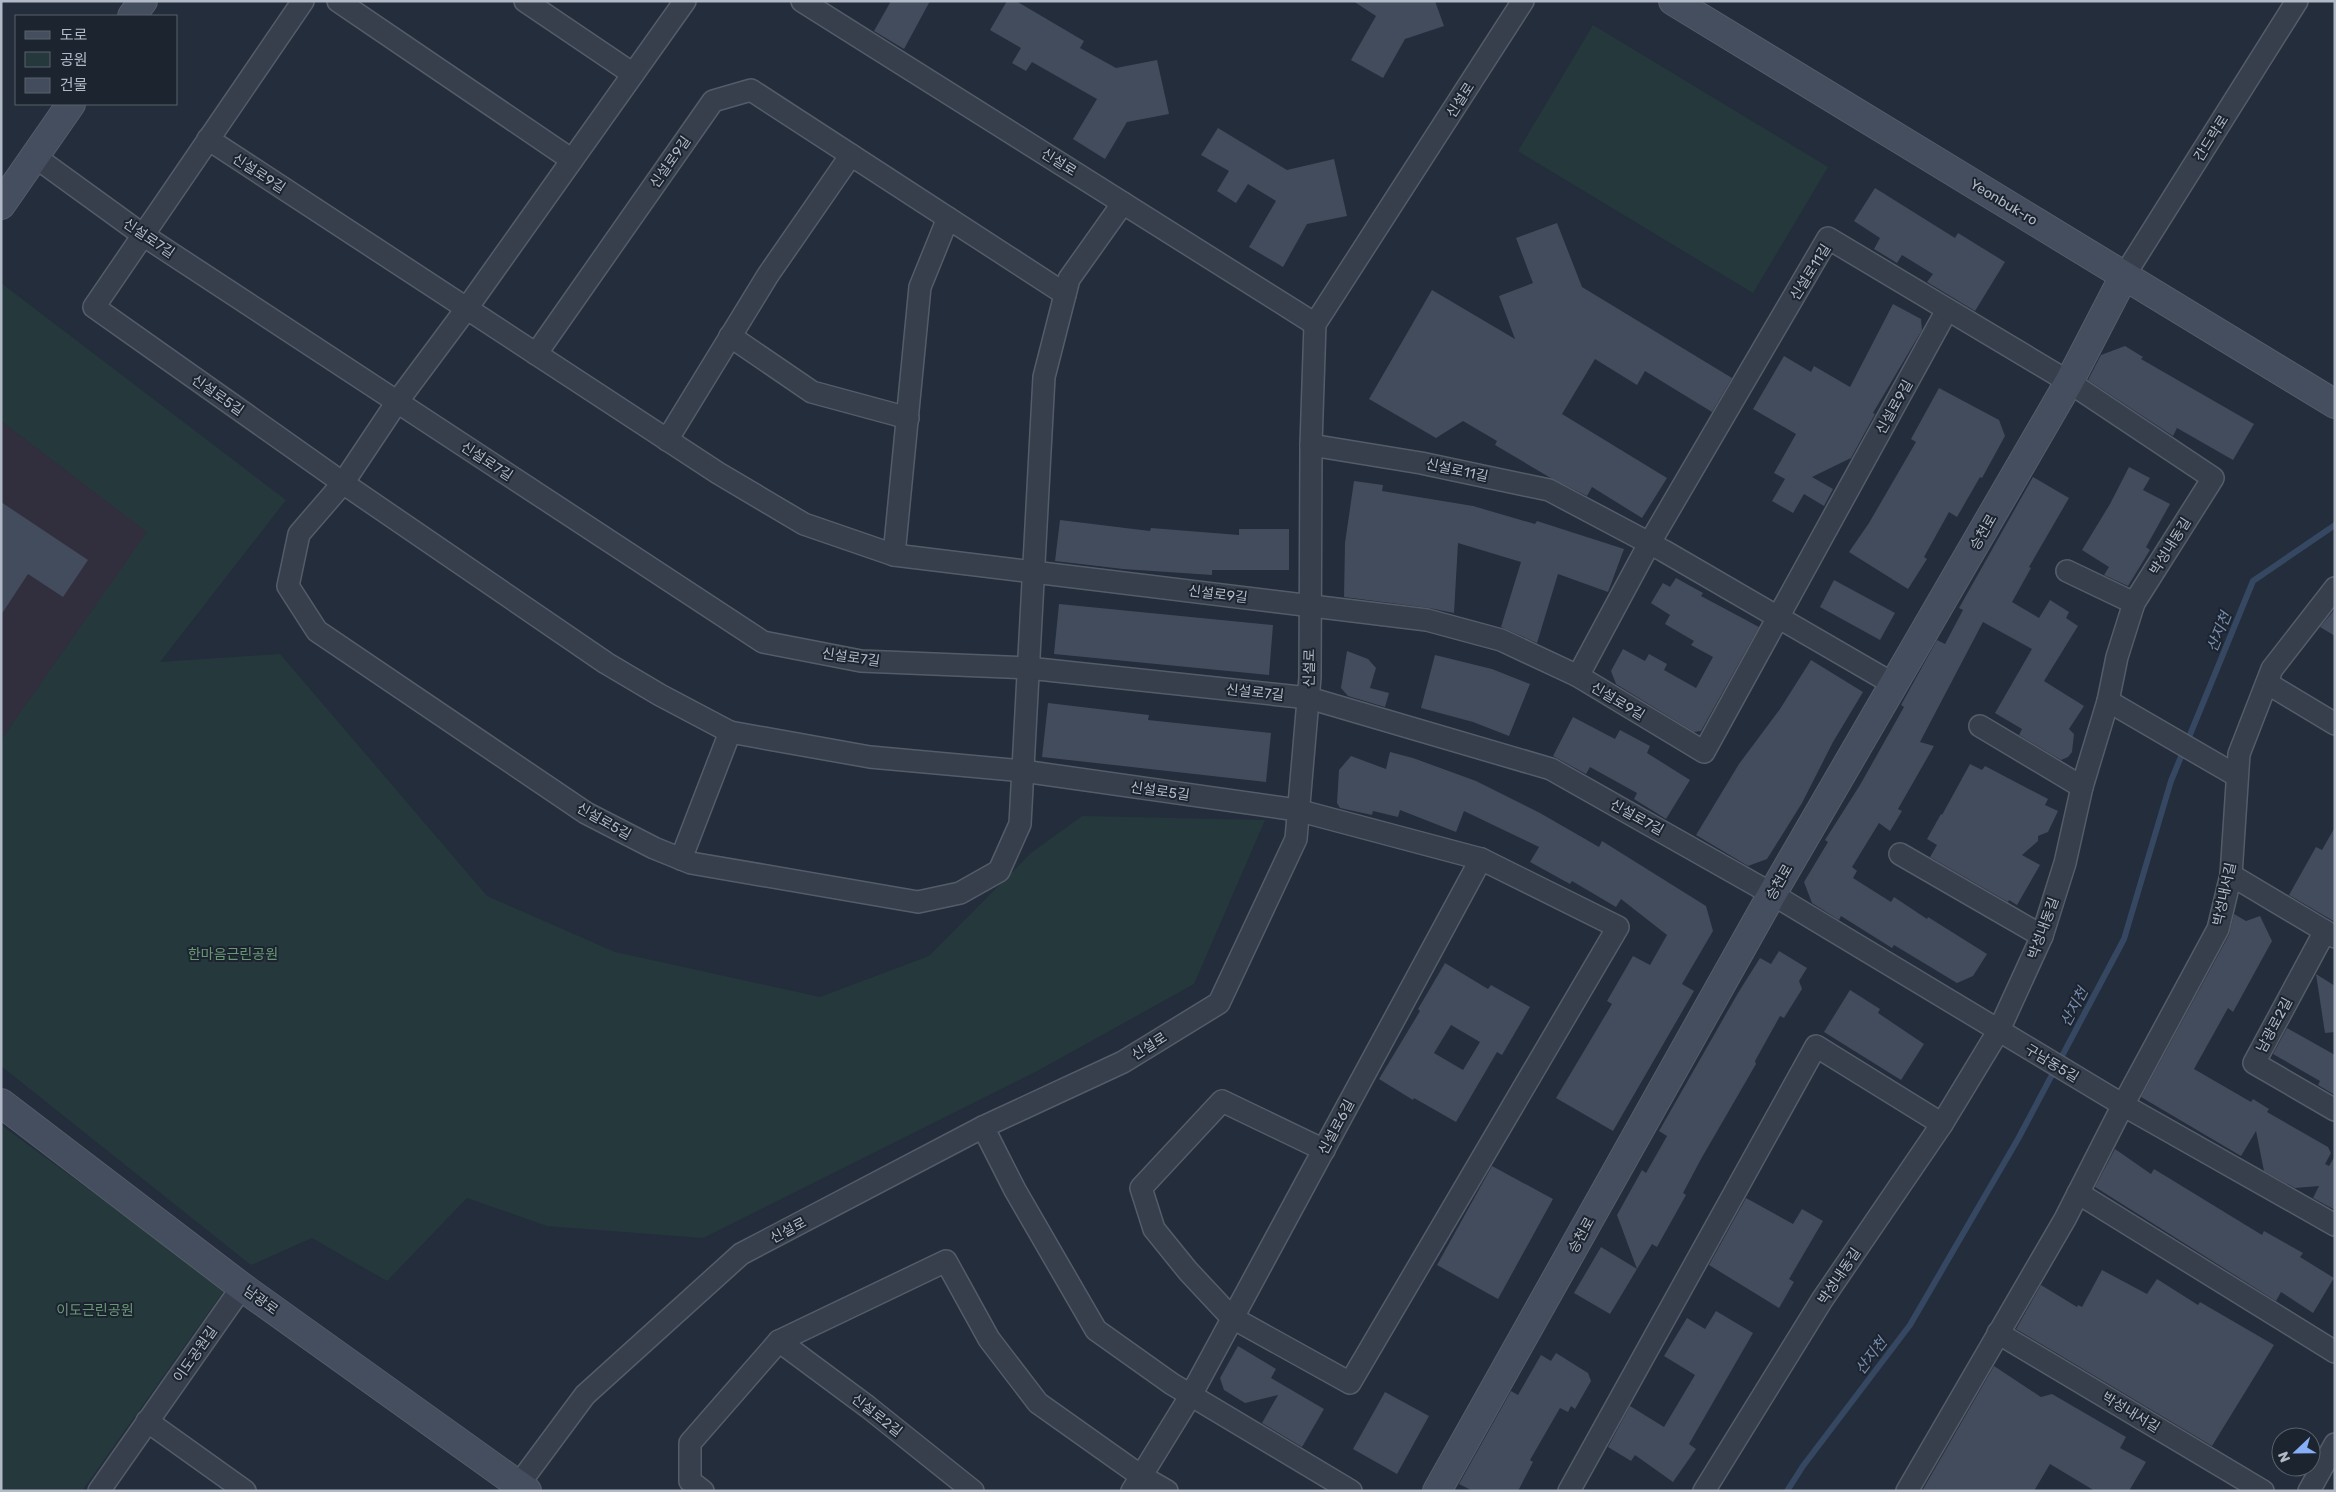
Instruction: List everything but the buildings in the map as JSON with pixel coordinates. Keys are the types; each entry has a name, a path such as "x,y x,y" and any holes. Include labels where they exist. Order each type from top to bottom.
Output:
{"main road":[{"path":"133,15 143,1"},
{"name":"Yeonbuk-ro","path":"1673,1 2335,404"},
{"path":"1,205 70,105"},
{"name":"승천로","path":"1437,1491 1772,894 1895,685 2069,382 2124,276"},
{"name":"남광로","path":"1,1102 242,1287 523,1488"}],"street":[{"path":"143,235 303,1"},
{"path":"338,1 572,160"},
{"path":"526,1 633,74"},
{"path":"343,483 397,402 467,308 685,1"},
{"name":"신설로","path":"802,1 1315,324"},
{"name":"신설로","path":"523,1488 585,1395 741,1254 983,1127 1123,1062 1219,1003 1296,839 1297,810 1309,698 1311,445 1315,324 1523,1"},
{"name":"간드락로","path":"2124,276 2297,1"},
{"name":"신설로9길","path":"536,354 713,101 751,90 1065,294"},
{"name":"신설로9길","path":"208,139 718,473 804,524 894,555 1428,620 1501,640 1578,676 1704,752 1947,310"},
{"path":"668,440 768,275 851,155"},
{"name":"신설로7길","path":"34,156 143,235 763,642 861,660 1028,668 1309,698 1551,769 1772,894"},
{"path":"1023,771 1044,377 1069,279 1123,203"},
{"path":"894,555 920,287 948,218"},
{"name":"신설로5길","path":"143,235 94,307 343,483 606,663 660,695 730,732 870,757 1023,771 1297,810 1481,859 1618,927 1350,1383 1231,1317"},
{"name":"신설로11길","path":"1649,544 1828,238 2069,382"},
{"path":"730,336 812,392 908,418"},
{"name":"박성내동길","path":"1704,1491 1822,1300 1942,1124 2008,1036 2065,863 2082,787 2108,701 2117,657 2134,603 2213,478 2069,382"},
{"name":"신설로11길","path":"1311,445 1421,463 1549,490 1649,544 1895,685"},
{"name":"신설로5길","path":"343,483 299,534 288,586 317,631 586,813 654,848 691,863 918,902 960,894 999,870 1020,824 1023,771"},
{"path":"1578,676 1649,544"},
{"path":"2067,571 2134,603"},
{"name":"박성내서길","path":"1908,1490 2078,1193 2218,929 2231,875 2239,754 2272,669 2335,588"},
{"path":"2267,683 2335,724"},
{"path":"2108,701 2237,776"},
{"path":"1980,726 2082,787"},
{"path":"681,859 730,732"},
{"path":"1900,854 2042,936"},
{"name":"신설로6길","path":"1191,1395 1231,1317 1324,1150 1481,859"},
{"name":"남광로2길","path":"2231,875 2330,934 2254,1063 2335,1110"},
{"name":"구남동5길","path":"1772,894 2094,1088 2335,1225"},
{"path":"1569,1491 1816,1046 1942,1124"},
{"path":"1231,1317 1188,1271 1154,1229 1141,1188 1222,1101 1324,1150"},
{"path":"983,1127 1015,1190 1096,1330 1191,1395 1351,1491"},
{"path":"2078,1193 2335,1352"},
{"path":"703,1491 690,1481 690,1443 779,1341 946,1261 989,1339 1038,1403 1136,1483 1167,1491"},
{"name":"이도공원길","path":"99,1491 242,1287"},
{"name":"박성내서길","path":"1998,1333 2263,1491"},
{"name":"신설로2길","path":"779,1341 868,1407 973,1491"},
{"path":"1136,1483 1191,1395"},
{"path":"147,1421 245,1491"},
{"path":"2309,1491 2335,1444"}],"shaded area":[{"path":"1,421 148,532 1,740"}],"green space":[{"path":"1593,25 1828,167 1753,293 1518,151"},
{"name":"한마음근린공원","path":"1,283 286,500 160,662 280,654 487,896 615,952 820,997 929,956 1031,853 1082,816 1265,820 1194,984 1039,1070 703,1238 547,1226 467,1198 387,1281 312,1238 251,1265 1,1066 1,740 147,532 1,421"},
{"name":"이도근린공원","path":"1,1125 225,1289 82,1491 1,1491"}],"waterway":[{"name":"산지천","path":"1787,1491 1803,1466 1910,1325 2018,1139 2124,939 2171,781 2253,581 2335,525"}]}
